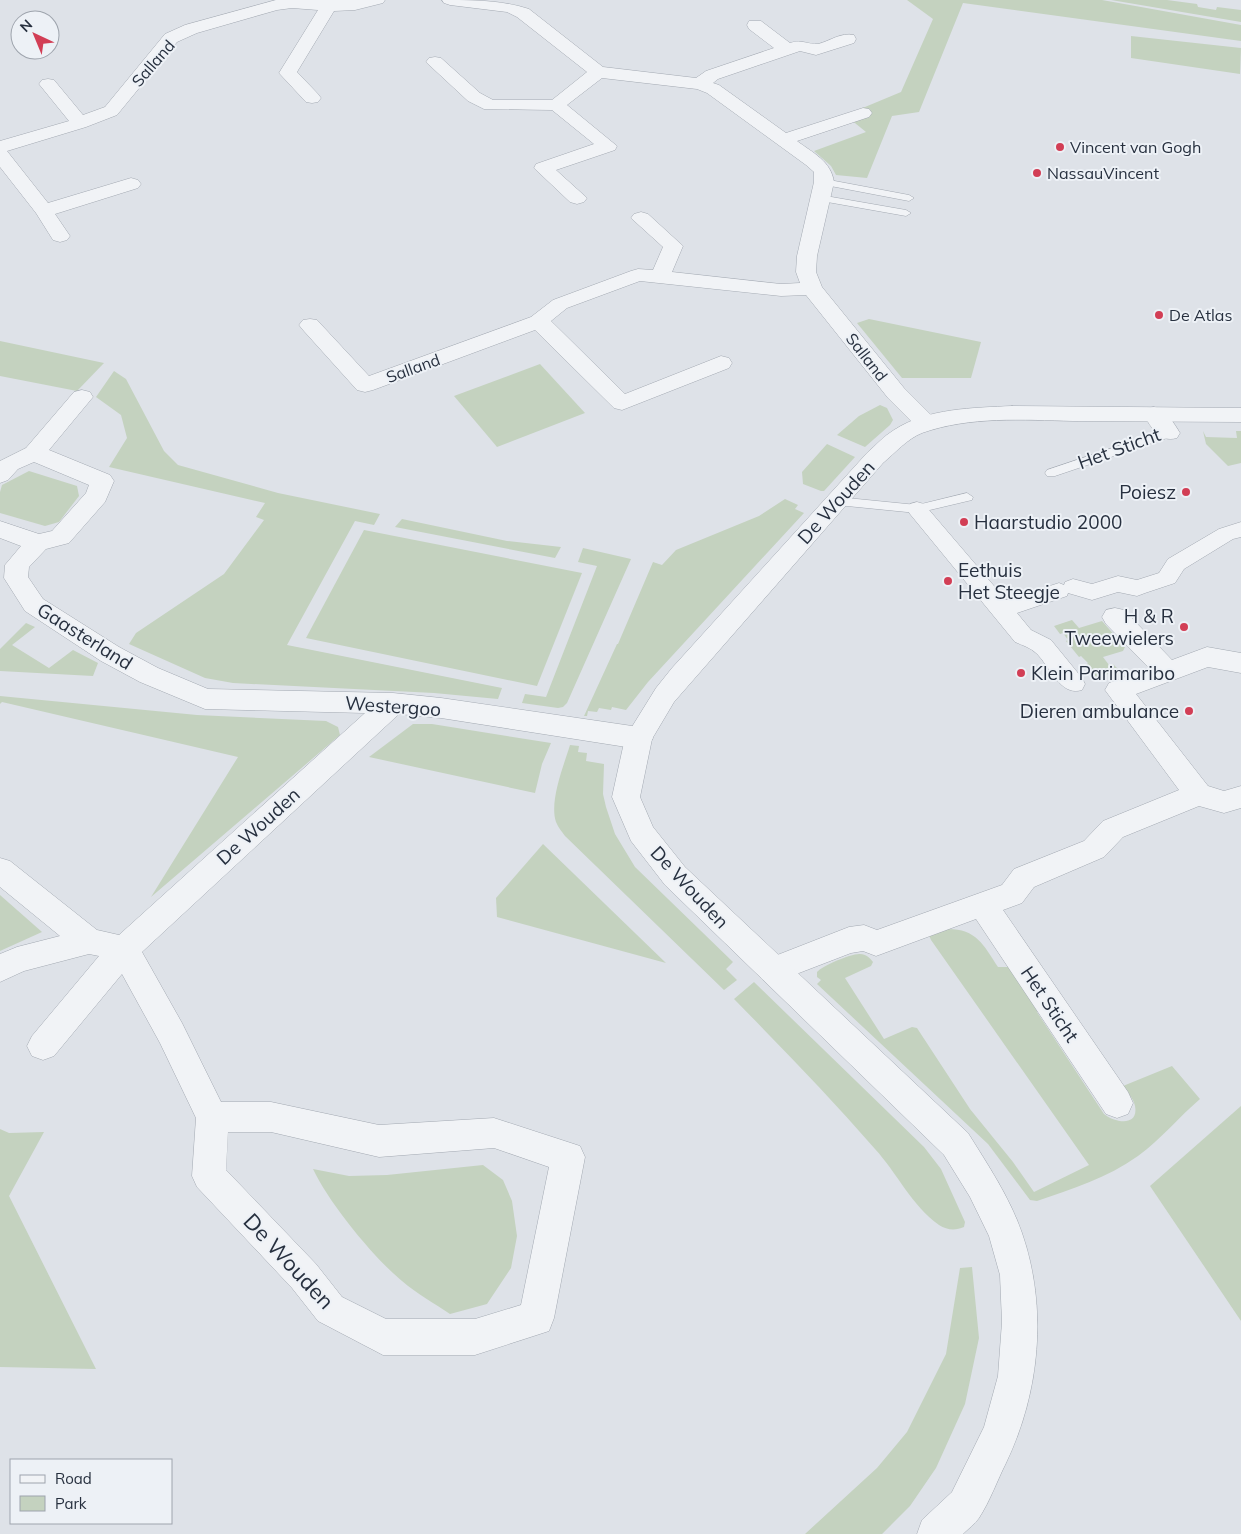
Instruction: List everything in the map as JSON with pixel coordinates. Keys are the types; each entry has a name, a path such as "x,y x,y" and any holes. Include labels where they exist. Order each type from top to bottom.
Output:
{"street":[{"name":"Salland","path":"0,147 80,123 111,111 171,38 191,29 293,2 328,6 355,5 377,0"},
{"path":"450,0 513,3 598,72 700,84 713,89 813,161 823,171 822,190"},
{"path":"312,98 288,73 328,6"},
{"path":"755,25 787,49"},
{"path":"700,84 712,75 800,45 816,50 848,39"},
{"path":"434,62 474,97 490,105 556,105 598,72"},
{"path":"48,84 80,123"},
{"path":"556,105 608,146 543,168 577,198"},
{"path":"782,140 863,113"},
{"path":"0,154 44,211 60,236"},
{"path":"44,211 131,184"},
{"name":"Salland","path":"822,190 806,272 812,288 896,394 926,423"},
{"path":"641,218 673,246 660,278"},
{"name":"Salland","path":"310,325 365,385 538,321 560,304 638,275 781,290 812,288"},
{"path":"538,321 622,403 721,363"},
{"path":"0,475 10,464 34,452 82,397"},
{"name":"De Wouden","path":"936,1534 965,1505 1001,1432 1016,1376 1020,1322 1017,1276 1005,1233 982,1186 956,1144 675,876 641,833 626,797 639,738 665,695 681,675 875,458 900,436 926,423 967,415 1012,413 1241,415"},
{"name":"Het Sticht","path":"1154,414 1169,433"},
{"name":"Gaasterland","path":"34,452 102,481 97,496 60,537 38,543 17,565 16,578 34,605 110,654 149,675"},
{"path":"917,509 1023,636 1043,646 1074,684"},
{"path":"0,529 38,543"},
{"path":"1002,610 1066,589 1092,592 1118,584 1137,588 1167,578 1176,564 1226,534 1241,529"},
{"path":"1115,616 1167,672"},
{"path":"1241,663 1207,657 1118,690 1198,794 1224,802 1241,797"},
{"name":"Westergoo","path":"149,675 205,700 393,703 440,708 504,720 639,738"},
{"name":"De Wouden","path":"43,1046 124,949 393,703"},
{"path":"773,970 849,940 864,938 876,944 1012,894 1024,878 1094,849 1113,829 1198,794"},
{"path":"0,870 88,941 124,949"},
{"name":"Het Sticht","path":"983,905 1116,1103"},
{"path":"0,969 17,960 88,941"},
{"name":"De Wouden","path":"124,949 171,1033 212,1117 209,1176 304,1276 330,1309 383,1337 474,1338 536,1318 568,1157 494,1132 379,1141 271,1117 212,1117"}],"lane":[{"path":"822,190 909,198"},
{"path":"822,190 906,213"},
{"name":"Het Sticht","path":"1050,473 1169,433"},
{"path":"837,501 917,509 967,497"}],"green space":[{"path":"907,0 1102,0 1241,25 1241,41 963,3 919,112 892,116 867,178 836,175 831,166 814,151 866,132 850,119 853,112 901,92 933,19"},
{"path":"1111,0 1167,0 1197,4 1198,7 1216,10 1217,7 1241,10 1241,22"},
{"path":"1131,36 1241,48 1240,74 1131,58"},
{"path":"869,319 981,342 971,378 902,378 857,323"},
{"path":"0,341 104,363 77,391 0,376"},
{"path":"540,364 585,413 497,447 454,396"},
{"path":"114,371 126,379 164,451 178,465 278,493 380,514 374,525 355,521 287,645 502,688 498,699 434,693 233,683 205,678 129,644 136,633 224,574 264,520 256,517 265,503 109,467 127,438 121,415 96,397"},
{"path":"880,405 887,408 893,420 890,425 865,447 837,435 859,416"},
{"path":"1203,431 1206,437 1237,438 1236,431 1241,431 1241,463 1228,466 1206,444"},
{"path":"827,444 855,457 824,491 821,491 803,484 802,472"},
{"path":"29,471 77,486 79,496 59,522 45,526 0,513 2,485"},
{"path":"785,499 798,505 795,509 804,513 648,682 626,710 612,707 611,710 599,708 597,712 588,711 587,716 584,716 618,644 653,562 662,565 676,550 759,516"},
{"path":"402,519 507,541 561,547 555,558 395,527"},
{"path":"364,530 582,573 537,686 306,638"},
{"path":"583,548 631,559 567,703 563,707 558,708 522,703 525,694 546,697 597,566 578,562"},
{"path":"1072,620 1079,628 1102,621 1125,647 1123,651 1103,657 1109,665 1113,664 1119,670 1097,678 1086,665 1088,663 1081,656 1079,657 1066,641 1068,640 1063,633 1060,634 1054,626"},
{"path":"26,623 35,627 12,645 49,668 73,650 98,663 93,676 0,671 0,649"},
{"path":"0,696 197,715 326,721 338,727 340,735 151,897 238,757 2,702 0,704"},
{"path":"413,724 432,724 551,743 542,764 535,793 369,757"},
{"path":"570,745 579,746 578,752 587,753 586,761 604,764 603,794 606,807 615,834 635,867 733,962 726,969 737,980 724,990 565,836 559,828 554,813 554,804 558,783"},
{"path":"543,844 666,963 497,917 496,898"},
{"path":"0,895 42,932 0,951"},
{"path":"945,929 956,929 971,935 983,945 998,967 1009,967 1042,1009 1037,1012 1104,1114 1114,1120 1130,1120 1135,1113 1135,1106 1132,1098 1123,1086 1172,1066 1200,1099 1154,1142 1126,1164 1102,1177 1076,1187 1037,1201 1030,1200 988,1144 817,984 821,980 817,977 817,972 831,963 856,954 869,958 873,962 871,966 845,978 884,1039 912,1027 917,1028 970,1109 1013,1162 1034,1192 1089,1165 931,940 929,935"},
{"path":"754,982 924,1147 941,1169 965,1222 964,1227 948,1229 929,1217 913,1199 883,1158 858,1130 734,999"},
{"path":"1241,1106 1241,1321 1150,1186"},
{"path":"0,1129 9,1133 44,1132 9,1196 96,1369 0,1367"},
{"path":"483,1165 503,1180 512,1201 517,1236 511,1268 487,1304 450,1314 408,1286 378,1258 341,1213 320,1183 313,1169 349,1176 387,1175"},
{"path":"972,1267 979,1338 965,1404 936,1468 910,1506 882,1534 805,1534 877,1468 907,1432 946,1354 960,1268"}],"place":[{"name":"Vincent van Gogh","path":"1060,147"},
{"name":"NassauVincent","path":"1037,173"},
{"name":"De Atlas","path":"1159,315"},
{"name":"Poiesz","path":"1186,492"},
{"name":"Haarstudio 2000","path":"964,522"},
{"name":"Eethuis Het Steegje","path":"948,581"},
{"name":"H & R Tweewielers","path":"1184,627"},
{"name":"Klein Parimaribo","path":"1021,673"},
{"name":"Dieren ambulance","path":"1189,711"}]}
